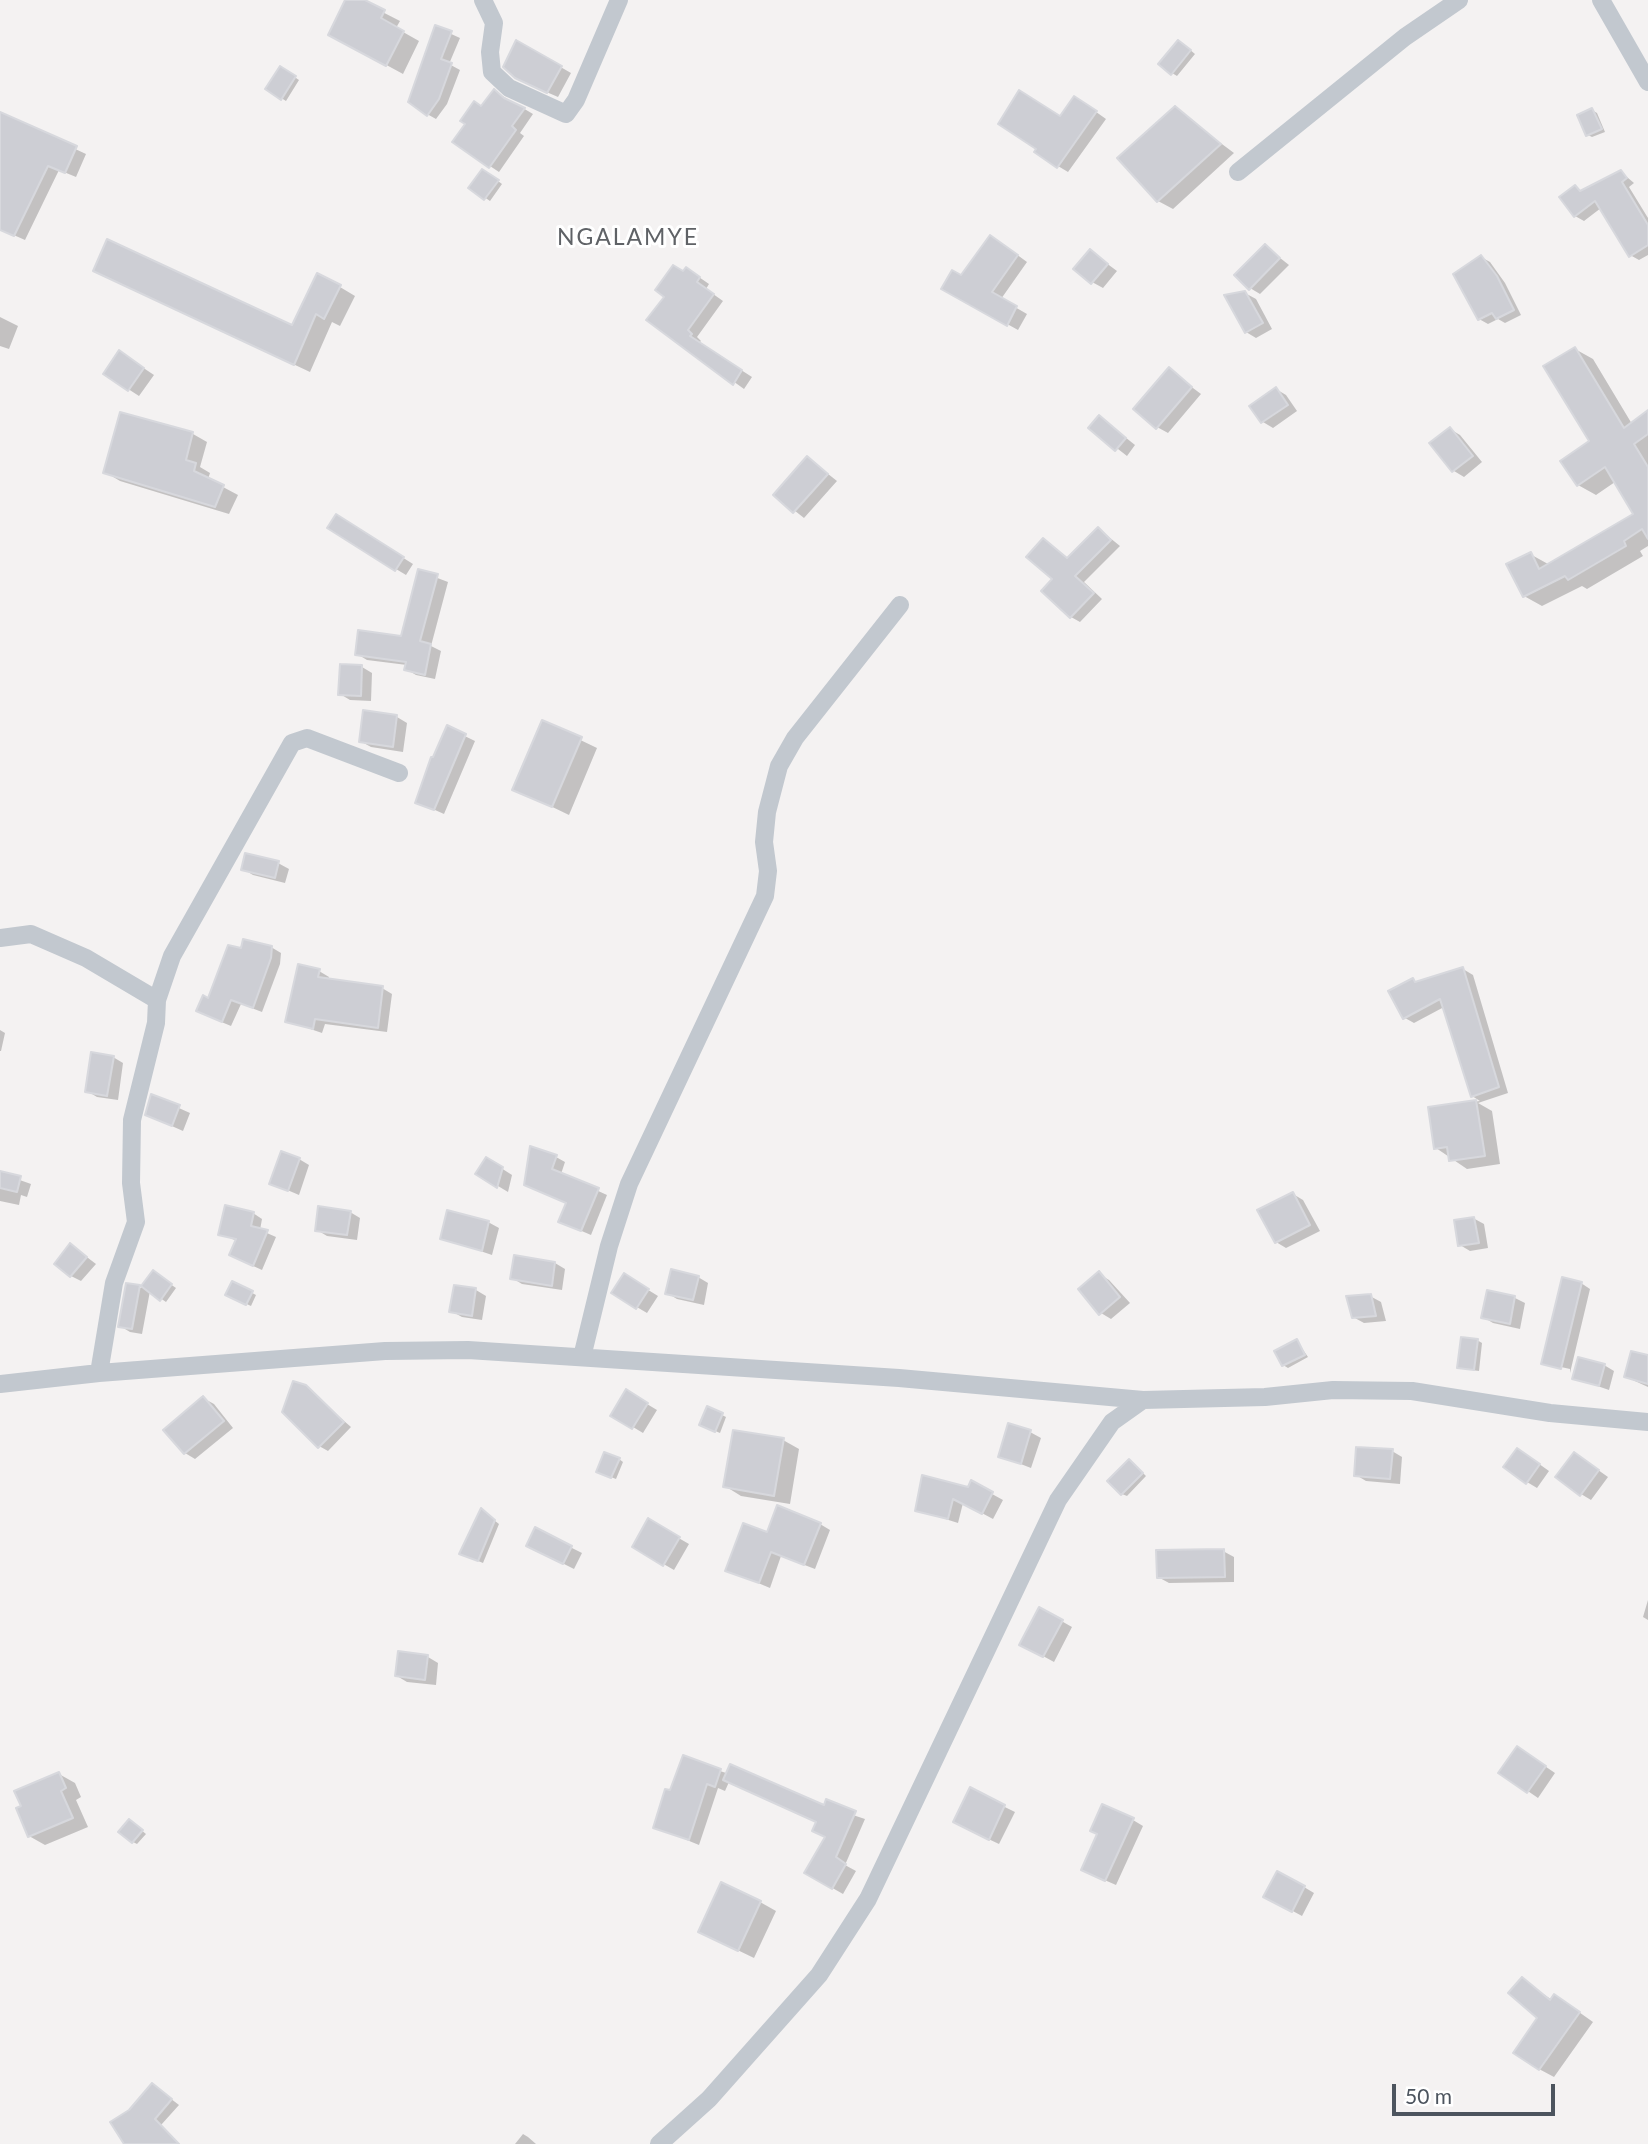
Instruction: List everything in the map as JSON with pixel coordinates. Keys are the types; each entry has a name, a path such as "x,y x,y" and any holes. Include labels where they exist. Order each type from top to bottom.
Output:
{"street":[{"path":"483,0 494,23 490,52 492,72 509,88 566,114 576,100 619,0"},
{"path":"1238,172 1405,37 1459,0"},
{"path":"1601,0 1648,82"},
{"path":"582,1357 609,1246 629,1184 765,896 768,871 764,842 766,822 772,786 779,766 795,738 900,605"},
{"path":"99,1373 114,1283 136,1222 131,1183 132,1121 156,1023 157,1000 172,956 292,743 307,738 399,774"},
{"path":"0,938 31,934 86,958 157,1000"},
{"path":"0,1384 99,1373 385,1351 468,1350 899,1378 1143,1400 1265,1397 1333,1390 1412,1391 1550,1413 1648,1422"},
{"path":"659,2144 709,2099 819,1975 867,1899 1018,1587 1038,1536 1058,1500 1112,1422 1143,1400"}],"building":[{"path":"345,0 365,0 385,10 381,18 404,31 386,66 328,35"},
{"path":"435,25 452,31 441,59 452,63 439,99 427,116 408,102"},
{"path":"516,40 562,66 547,93 515,78 503,67"},
{"path":"1178,40 1191,50 1171,75 1158,64"},
{"path":"280,66 296,76 281,100 265,89"},
{"path":"494,89 504,98 525,108 512,126 516,130 489,168 452,142 465,124 460,121 474,101 481,106"},
{"path":"1019,90 1060,116 1074,96 1097,111 1057,168 1034,152 1036,149 998,124"},
{"path":"1175,106 1221,144 1157,202 1117,158"},
{"path":"1592,108 1602,129 1586,136 1577,115"},
{"path":"0,112 77,146 65,173 48,166 14,236 0,230"},
{"path":"482,169 499,180 484,200 468,188"},
{"path":"1621,170 1627,178 1622,182 1648,225 1648,245 1629,257 1595,201 1574,217 1559,197 1575,185 1580,191"},
{"path":"990,235 1018,255 992,292 1017,306 1007,326 941,289 952,270 961,275"},
{"path":"107,239 292,325 317,273 341,285 324,319 316,314 294,365 93,271"},
{"path":"1265,244 1280,258 1249,290 1234,275"},
{"path":"1090,249 1108,264 1091,284 1073,269"},
{"path":"1481,255 1497,276 1514,310 1496,319 1492,313 1478,320 1453,274"},
{"path":"673,265 683,271 686,267 700,277 697,282 714,294 688,330 692,334 690,336 742,370 733,385 646,320 664,297 655,290"},
{"path":"1245,291 1263,323 1245,333 1224,295"},
{"path":"1575,347 1624,428 1648,410 1648,434 1634,444 1648,467 1648,539 1642,529 1624,541 1626,546 1568,580 1565,576 1523,597 1506,564 1531,552 1539,569 1633,514 1605,467 1577,486 1560,461 1589,441 1543,366"},
{"path":"119,350 144,368 128,391 103,374"},
{"path":"1169,367 1192,387 1156,429 1133,409"},
{"path":"1276,387 1288,405 1261,423 1249,406"},
{"path":"120,412 193,432 186,460 196,463 194,471 224,485 215,507 103,473"},
{"path":"1099,415 1126,438 1115,451 1088,428"},
{"path":"1450,427 1473,456 1452,472 1429,443"},
{"path":"807,456 828,474 793,513 773,495"},
{"path":"336,514 404,557 395,571 327,528"},
{"path":"1098,527 1111,540 1075,576 1094,593 1070,618 1041,591 1052,579 1026,557 1043,538 1067,558"},
{"path":"418,569 438,574 420,641 431,644 425,675 404,670 406,662 355,655 358,630 401,636"},
{"path":"340,664 362,665 361,696 338,695"},
{"path":"363,710 397,715 393,747 359,742"},
{"path":"542,720 582,737 552,807 512,790"},
{"path":"447,725 466,734 434,810 415,803 431,757"},
{"path":"245,853 279,861 275,878 241,870"},
{"path":"243,939 272,946 271,958 253,1008 231,1000 222,1022 196,1011 203,995 208,998 228,945 241,948"},
{"path":"298,964 320,969 318,977 383,986 378,1028 315,1019 313,1029 285,1022"},
{"path":"1463,967 1499,1087 1471,1097 1440,999 1403,1019 1388,991 1413,978 1415,982"},
{"path":"91,1052 114,1056 107,1096 85,1092"},
{"path":"151,1094 180,1105 172,1126 145,1115"},
{"path":"1476,1100 1485,1156 1449,1161 1447,1147 1434,1149 1428,1107"},
{"path":"530,1146 557,1155 552,1169 599,1188 581,1231 558,1222 566,1203 524,1185"},
{"path":"281,1151 300,1158 288,1191 269,1184"},
{"path":"486,1157 503,1167 497,1188 475,1174"},
{"path":"0,1171 21,1176 17,1192 0,1188"},
{"path":"1293,1192 1310,1225 1275,1243 1257,1210"},
{"path":"225,1205 254,1212 251,1226 268,1230 253,1266 229,1255 236,1239 218,1235"},
{"path":"318,1206 351,1211 347,1235 315,1231"},
{"path":"447,1210 489,1221 482,1251 440,1239"},
{"path":"1474,1217 1479,1243 1458,1246 1454,1220"},
{"path":"70,1243 87,1257 70,1277 54,1264"},
{"path":"514,1255 555,1262 552,1286 510,1279"},
{"path":"671,1269 699,1276 693,1300 665,1294"},
{"path":"153,1270 172,1284 160,1301 141,1286"},
{"path":"1099,1271 1120,1297 1099,1315 1078,1289"},
{"path":"624,1273 649,1289 636,1309 611,1293"},
{"path":"1562,1277 1582,1282 1561,1369 1541,1364"},
{"path":"232,1281 253,1291 246,1305 225,1295"},
{"path":"126,1283 140,1285 132,1329 118,1327"},
{"path":"454,1285 476,1288 472,1316 449,1312"},
{"path":"1487,1290 1515,1296 1510,1324 1481,1318"},
{"path":"1371,1294 1376,1316 1352,1318 1346,1296"},
{"path":"1461,1337 1478,1339 1474,1370 1457,1368"},
{"path":"1297,1339 1305,1355 1282,1366 1274,1351"},
{"path":"1631,1351 1648,1355 1648,1384 1624,1377"},
{"path":"1578,1357 1605,1364 1599,1386 1572,1379"},
{"path":"293,1381 306,1385 344,1422 318,1448 282,1412"},
{"path":"626,1389 648,1403 632,1429 610,1416"},
{"path":"203,1396 224,1421 184,1454 163,1430"},
{"path":"707,1406 723,1413 715,1432 699,1425"},
{"path":"1008,1423 1031,1430 1021,1464 998,1457"},
{"path":"733,1430 784,1438 774,1496 723,1487"},
{"path":"1356,1447 1393,1449 1390,1479 1354,1476"},
{"path":"1517,1448 1540,1464 1526,1484 1503,1467"},
{"path":"604,1452 620,1458 611,1478 596,1472"},
{"path":"1574,1452 1599,1470 1580,1496 1555,1477"},
{"path":"1129,1459 1143,1473 1121,1495 1107,1481"},
{"path":"922,1475 968,1487 971,1480 993,1492 982,1514 953,1499 948,1519 915,1511"},
{"path":"777,1505 821,1523 804,1565 771,1552 759,1583 725,1571 743,1523 767,1532"},
{"path":"481,1508 495,1520 478,1561 459,1554"},
{"path":"648,1518 680,1537 663,1566 632,1547"},
{"path":"535,1527 572,1546 563,1564 526,1546"},
{"path":"1224,1549 1225,1577 1157,1578 1156,1550"},
{"path":"1039,1607 1063,1620 1043,1657 1019,1645"},
{"path":"398,1651 428,1655 425,1680 395,1676"},
{"path":"1517,1746 1546,1766 1527,1793 1498,1773"},
{"path":"683,1755 721,1769 715,1787 707,1784 689,1840 653,1828 665,1789 670,1790"},
{"path":"730,1764 824,1805 826,1799 856,1811 836,1857 846,1864 832,1889 804,1873 825,1837 812,1831 816,1822 723,1780"},
{"path":"59,1772 66,1788 61,1791 73,1818 28,1837 16,1808 21,1806 14,1791"},
{"path":"970,1787 1005,1805 989,1840 953,1822"},
{"path":"1102,1804 1134,1818 1105,1881 1081,1870 1097,1834 1090,1831"},
{"path":"129,1819 143,1830 132,1843 118,1832"},
{"path":"1277,1871 1305,1886 1292,1912 1263,1897"},
{"path":"721,1882 761,1901 738,1951 698,1932"},
{"path":"1522,1977 1550,2000 1554,1994 1580,2012 1539,2070 1513,2053 1537,2018 1508,1993"},
{"path":"152,2083 172,2099 155,2119 179,2144 124,2144 110,2122 129,2110"}],"district":[{"name":"NGALAMYE","path":"628,238"}]}
